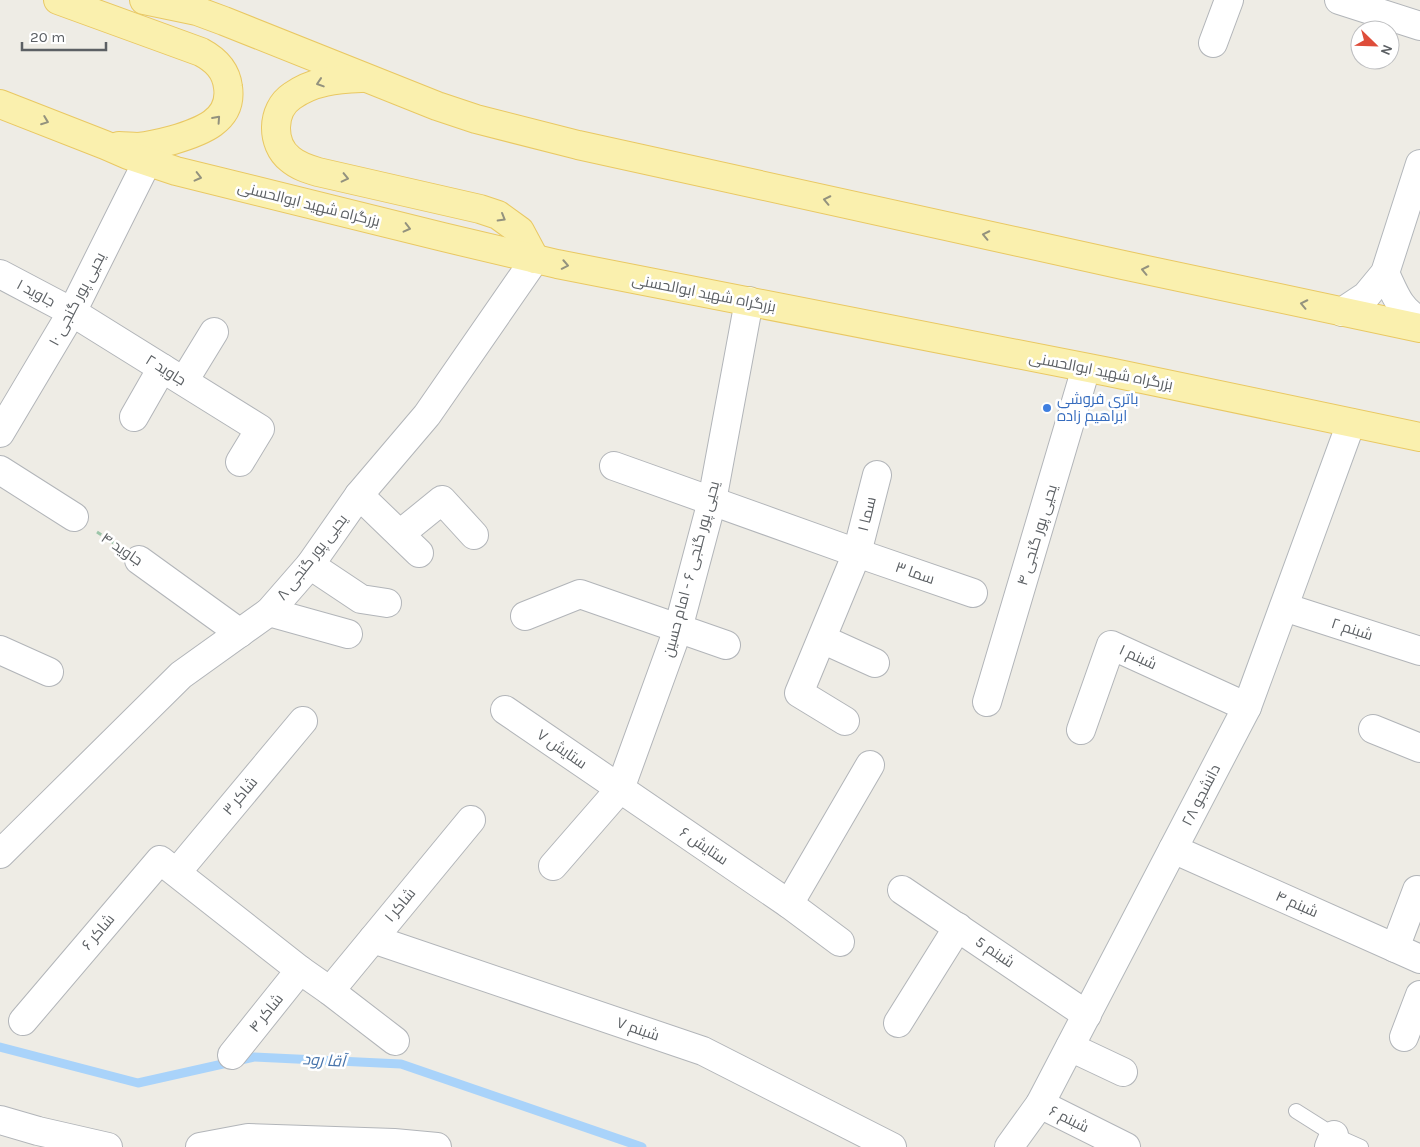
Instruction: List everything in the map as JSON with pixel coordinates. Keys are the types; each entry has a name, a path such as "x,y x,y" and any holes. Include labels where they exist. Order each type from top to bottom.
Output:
{"main road":[{"path":"58,0 201,52 212,58 222,67 228,79 227,105 221,116 212,125 200,131 156,144 138,147 105,145"},
{"path":"144,0 197,11 247,29 438,106 476,119 570,143 1420,328"},
{"path":"368,77 335,79 302,90 290,97 281,108 276,121 278,142 290,159 318,172 498,215 520,231 535,259"},
{"name":"بزرگراه شهید ابوالحسنی","path":"0,104 147,162 443,238 535,259 1086,368 1420,437"}],"street":[{"path":"1213,43 1229,0"},
{"path":"1339,0 1420,26"},
{"name":"یحیی پور گنجی ۱۰","path":"0,433 72,312 147,162"},
{"path":"1342,312 1366,296 1385,273 1420,164"},
{"name":"یحیی پور گنجی ۸","path":"0,854 181,675 269,612 310,565 359,495 427,415 535,259"},
{"path":"1385,273 1396,297 1408,314 1420,321"},
{"name":"جاوید ۱","path":"0,274 72,312"},
{"name":"یحیی پور گنجی ۶ - امام حسین","path":"553,866 620,789 678,629 712,501 749,301"},
{"name":"جاوید ۲","path":"72,312 260,429 240,462"},
{"path":"134,417 214,332"},
{"name":"یحیی پور گنجی ۴","path":"987,702 1086,368"},
{"name":"دانشجو ۲۸","path":"1009,1147 1040,1104 1247,708 1351,423"},
{"name":"سما ۳","path":"614,466 973,593"},
{"path":"0,470 74,517"},
{"name":"سما ۱","path":"845,721 799,694 857,553 877,475"},
{"path":"359,495 419,553"},
{"path":"400,534 442,500 474,535"},
{"name":"جاوید ۴","path":"139,560 240,633"},
{"path":"310,565 361,599 386,603"},
{"path":"525,616 580,594 726,646"},
{"name":"شبنم ۲","path":"1284,607 1420,651"},
{"path":"269,612 348,634"},
{"path":"822,639 875,663"},
{"name":"شبنم ۱","path":"1081,730 1112,645 1247,708"},
{"path":"0,650 49,672"},
{"name":"ستایش ۷","path":"505,710 620,789"},
{"name":"شاکر ۳","path":"177,872 302,721"},
{"path":"1373,730 1420,748"},
{"path":"789,904 870,766"},
{"name":"ستایش ۶","path":"620,789 789,904 840,942"},
{"name":"شاکر ۱","path":"330,991 471,820"},
{"name":"شبنم ۴","path":"1173,849 1420,959"},
{"name":"شاکر ۶","path":"23,1021 160,860 177,872"},
{"path":"177,872 300,970 395,1041"},
{"name":"شبنم 5","path":"902,890 1087,1015"},
{"path":"1395,948 1417,890"},
{"path":"898,1023 958,927"},
{"name":"شبنم ۷","path":"373,939 703,1051 892,1147"},
{"name":"شاکر ۴","path":"232,1055 300,970"},
{"path":"1404,1036 1420,994"},
{"path":"1070,1047 1124,1072"},
{"name":"شبنم ۶","path":"1040,1104 1126,1147"},
{"path":"0,1120 35,1139 108,1147"},
{"path":"200,1147 248,1138 436,1147"}],"lane":[{"path":"1296,1112 1331,1141 1361,1147"}],"path":[{"name":"جاوید ۴","path":"74,517 139,560"}],"waterway":[{"name":"آقا رود","path":"0,1047 138,1083 254,1057 401,1064 642,1147"}],"place":[{"name":"باتری فروشی ابراهیم زاده","path":"1047,408"}]}
